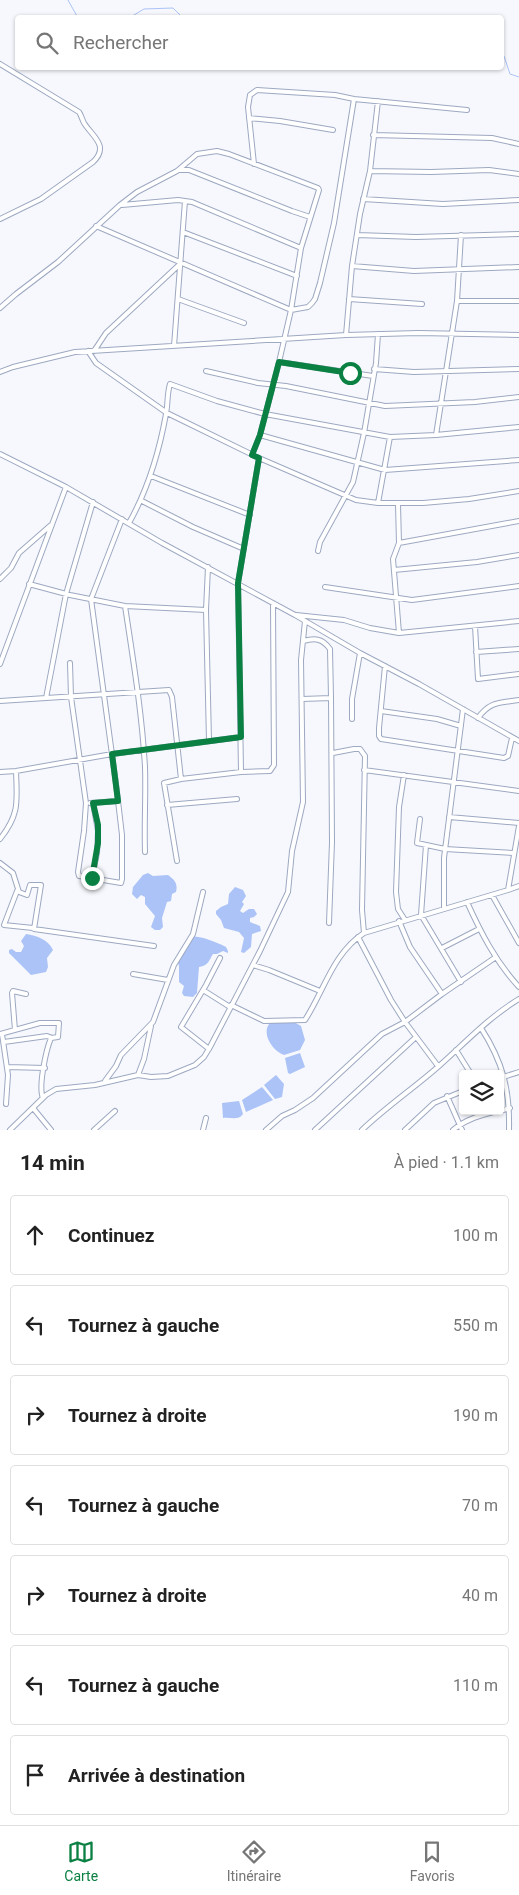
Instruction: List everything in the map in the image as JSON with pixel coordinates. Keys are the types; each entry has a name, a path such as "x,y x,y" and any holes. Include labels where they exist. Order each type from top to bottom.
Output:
{"street":[{"path":"0,64 79,112 84,123 99,142 100,150 93,162 41,199 0,219"},
{"path":"254,164 248,107 250,95 256,90 325,95 467,110"},
{"path":"96,226 180,264 291,310 308,306 316,299 334,222 354,99"},
{"path":"346,335 352,266 363,199 370,171 378,101"},
{"path":"250,118 333,130"},
{"path":"373,136 492,138 519,144"},
{"path":"0,308 58,262 120,205 137,192 178,171 197,154 206,151 229,154 318,188 319,190 301,248 285,340 260,435 252,455"},
{"path":"178,171 189,170 310,217"},
{"path":"370,171 431,172 489,170 519,174"},
{"path":"363,199 436,204 519,200"},
{"path":"174,346 185,201"},
{"path":"120,205 192,202 301,248"},
{"path":"183,232 297,276"},
{"path":"357,235 416,237 519,234"},
{"path":"436,435 457,301 461,235"},
{"path":"94,351 106,333 180,264"},
{"path":"352,266 414,271 519,267"},
{"path":"178,298 244,323"},
{"path":"349,300 422,304"},
{"path":"457,301 519,301"},
{"path":"0,372 13,366 75,352 346,335 452,333 519,335"},
{"path":"318,551 320,542 353,482 364,433 378,334"},
{"path":"88,352 96,363 167,413 252,455 356,500 398,504 469,499 519,492"},
{"path":"279,362 373,376"},
{"path":"374,369 414,372 519,369"},
{"path":"206,371 258,383 273,384 385,406 519,397"},
{"path":"130,523 142,500 151,476 167,413 169,385 172,383 217,401 265,414 390,437 436,435 519,427"},
{"path":"260,435 385,470 519,460"},
{"path":"378,503 390,437"},
{"path":"0,454 66,487 162,543 238,583 519,741"},
{"path":"241,772 238,583 259,458"},
{"path":"151,476 250,515"},
{"path":"0,664 66,487"},
{"path":"142,500 244,549"},
{"path":"46,698 66,594 93,502"},
{"path":"398,504 399,543 394,559 394,570 399,633"},
{"path":"70,663 71,697 86,803 78,872 79,876 121,883 122,835 91,599 122,519"},
{"path":"399,543 519,521"},
{"path":"0,579 11,568 19,553 52,524"},
{"path":"394,570 477,562 519,555"},
{"path":"208,567 206,610 209,741"},
{"path":"29,584 125,606 206,610"},
{"path":"324,587 412,600 519,586"},
{"path":"177,861 164,784 181,779 241,772 270,771 274,765 273,603"},
{"path":"125,606 138,693 145,767 143,821 145,852"},
{"path":"295,615 344,620 370,628 399,633 519,621"},
{"path":"10,1130 15,1128 32,1108 51,1092 61,1088 95,1085 105,1081 138,1075 158,1077 180,1072 195,1065 209,1049 253,965 288,892 292,851 302,802 301,660 305,621"},
{"path":"475,626 477,678 479,680 519,674"},
{"path":"303,640 315,638 321,640 330,649 333,753 329,923"},
{"path":"476,652 519,649"},
{"path":"352,719 352,699 360,653"},
{"path":"385,666 379,736 381,739 504,758 508,756 512,738"},
{"path":"0,701 161,690 171,692 179,746 181,779"},
{"path":"302,699 331,698"},
{"path":"478,718 488,706 519,700"},
{"path":"444,908 445,849 459,752 463,709"},
{"path":"381,711 461,726"},
{"path":"0,772 16,771 112,754 241,737"},
{"path":"333,753 360,750 365,756 362,910 364,933"},
{"path":"364,770 454,784 519,791"},
{"path":"0,839 10,827 15,814 16,771"},
{"path":"404,775 399,807 396,892 398,909 404,920"},
{"path":"167,805 237,799"},
{"path":"86,803 118,801"},
{"path":"92,878 98,843 98,825 93,803"},
{"path":"449,817 519,824 508,890"},
{"path":"420,819 416,841 445,849 514,853"},
{"path":"426,844 421,914 461,982"},
{"path":"0,863 13,873 17,891 4,925 154,946"},
{"path":"17,891 26,895 30,885 41,885 33,928"},
{"path":"203,990 231,1006 264,1021 305,1020 338,959 364,933 421,914 519,886"},
{"path":"138,1075 144,1059 151,1026 168,980 174,965 193,934 203,892"},
{"path":"492,895 519,944"},
{"path":"467,902 479,929 496,957 519,987"},
{"path":"399,921 405,938 442,994"},
{"path":"442,948 479,929"},
{"path":"358,937 391,1000 438,1066"},
{"path":"266,1130 282,1116 313,1098 382,1034 405,1022 496,957"},
{"path":"209,1049 181,1028 220,958"},
{"path":"253,965 320,992"},
{"path":"133,974 168,980"},
{"path":"15,1030 12,993 13,991 26,994"},
{"path":"362,1130 481,1028 519,999"},
{"path":"4,1042 47,1036 52,1038 58,1037 58,1022 40,1023 1,1034 4,1042 7,1067 6,1104"},
{"path":"105,1081 116,1066 121,1055 151,1026"},
{"path":"481,1028 497,1056 500,1070"},
{"path":"315,1130 395,1054 416,1037"},
{"path":"43,1098 41,1087 48,1044 52,1038"},
{"path":"456,1050 469,1070"},
{"path":"7,1067 44,1068"},
{"path":"504,1076 519,1072"},
{"path":"504,1085 510,1108 509,1130"},
{"path":"404,1130 434,1103 459,1092"},
{"path":"447,1096 462,1130"},
{"path":"32,1108 51,1130"},
{"path":"504,1110 510,1108"},
{"path":"94,1130 115,1111"},
{"path":"453,1130 460,1124 483,1115"},
{"path":"203,1130 206,1118"}],"water":[{"path":"148,873 153,876 168,875 176,884 176,892 172,894 171,901 167,902 162,918 163,927 160,930 155,930 151,927 155,916 145,904 145,897 141,895 137,899 132,894 133,887 143,875"},
{"path":"235,887 243,890 246,896 240,911 243,913 249,909 254,909 257,914 250,918 250,922 260,926 261,931 252,934 251,947 244,953 241,952 244,938 239,932 224,928 216,914 216,911 228,904 229,894"},
{"path":"26,934 38,937 51,946 53,950 47,958 48,967 46,972 31,975 9,953 9,950 12,949 16,952 21,952 24,946 21,941"},
{"path":"190,936 213,941 226,947 228,951 228,953 223,951 213,954 207,964 199,967 197,993 193,997 184,996 182,993 184,986 179,982 177,960 183,945 188,943"},
{"path":"272,1021 294,1022 301,1026 305,1040 300,1050 284,1055 275,1049 267,1035 268,1025"},
{"path":"300,1053 305,1067 290,1074 288,1073 285,1058"},
{"path":"276,1075 284,1084 282,1097 275,1099 264,1085"},
{"path":"262,1087 273,1100 246,1112 242,1100"},
{"path":"239,1101 243,1114 237,1118 223,1118 222,1103"}],"waterway":[{"path":"68,0 76,15"},
{"path":"134,15 144,9 173,8 180,15"},
{"path":"504,56 510,74 519,77"}],"route":[{"path":"92,878 98,853 98,825 93,803 118,801 112,754 241,737 238,583 259,458 252,455 260,435 279,362 350,373"}]}
